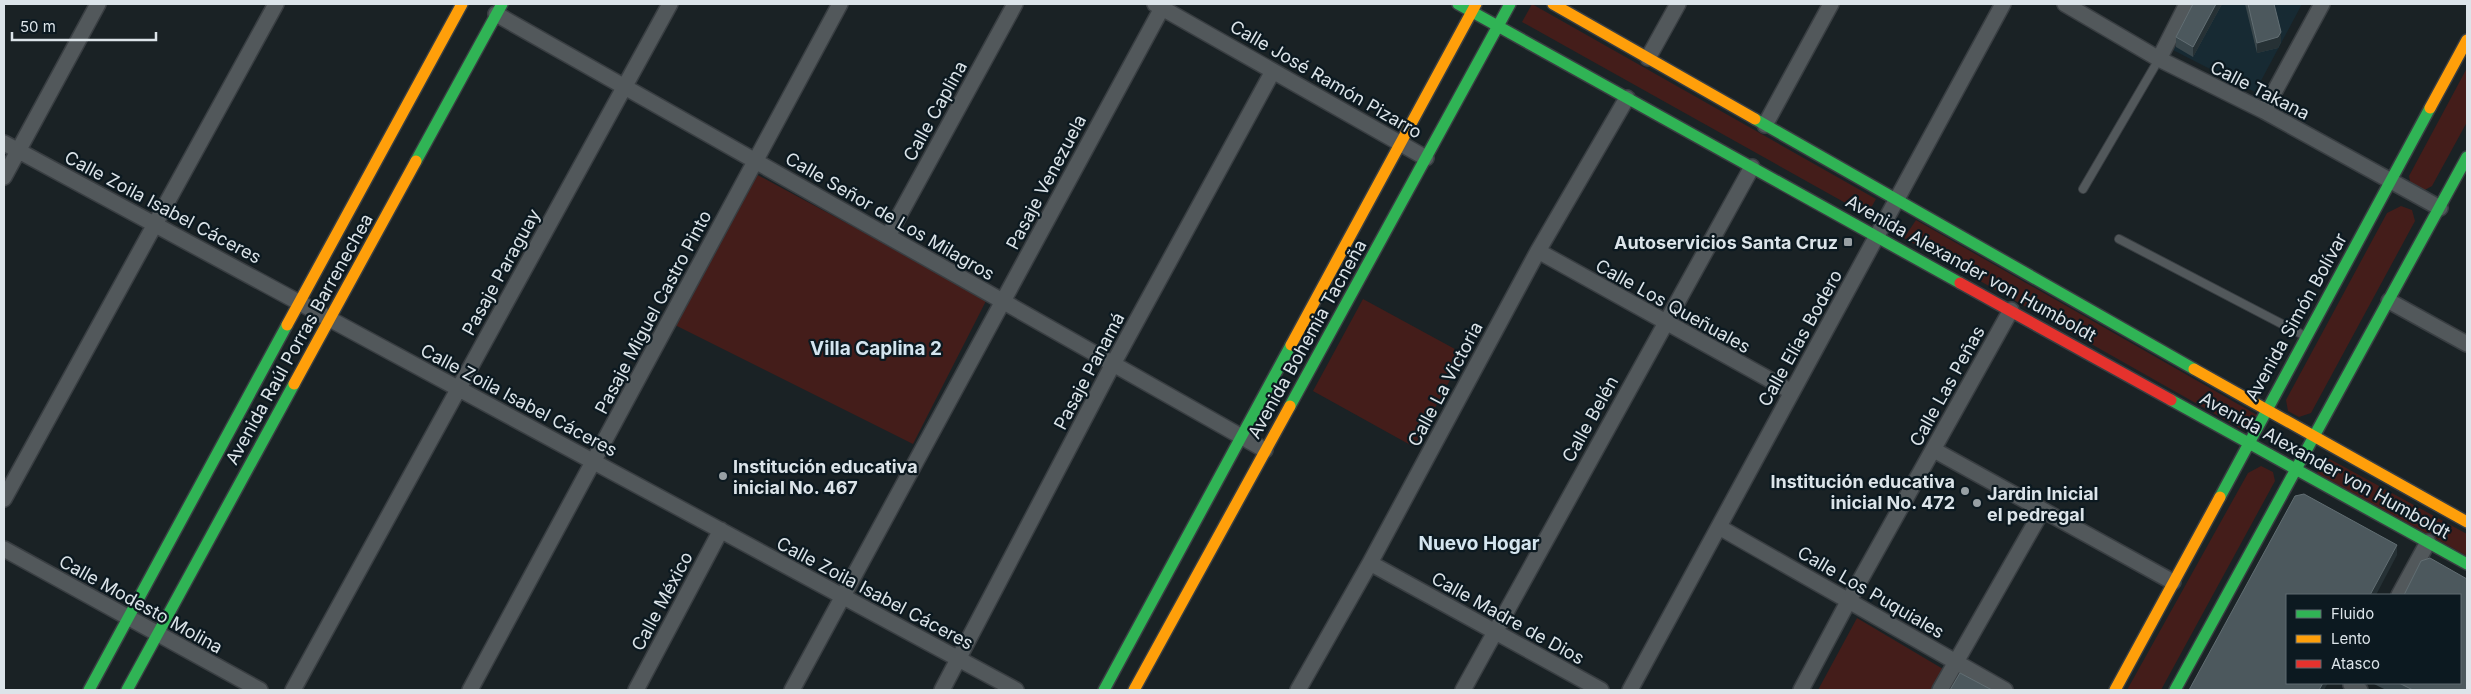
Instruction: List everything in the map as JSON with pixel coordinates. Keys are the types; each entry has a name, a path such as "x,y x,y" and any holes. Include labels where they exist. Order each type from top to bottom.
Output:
{"street":[{"path":"4,177 98,4"},
{"path":"4,500 276,4"},
{"name":"Avenida Raúl Porras Barrenechea","path":"89,690 460,4"},
{"name":"Pasaje Paraguay","path":"292,690 670,4"},
{"name":"Pasaje Miguel Castro Pinto","path":"470,690 840,4"},
{"name":"Calle Caplina","path":"888,236 1015,4"},
{"name":"Avenida Alexander von Humboldt","path":"1458,4 1474,8 1498,26 2467,564"},
{"name":"Avenida Bohemia Tacneña","path":"1140,688 1266,450 1510,4"},
{"name":"Avenida Alexander von Humboldt","path":"1553,4 2265,410 2467,522"},
{"path":"1648,58 1678,4"},
{"path":"1765,125 1831,4"},
{"name":"Calle Elías Bodero","path":"1630,690 2003,4"},
{"name":"Calle Takana","path":"2065,4 2159,59 2264,111 2440,208"},
{"path":"2159,59 2186,4"},
{"path":"2264,111 2322,4"},
{"name":"Calle José Ramón Pizarro","path":"1159,6 1426,158"},
{"name":"Pasaje Venezuela","path":"792,690 1003,302 1159,6"},
{"name":"Avenida Bohemia Tacneña","path":"1104,690 1474,8"},
{"name":"Calle Señor de Los Milagros","path":"499,9 624,87 1266,450"},
{"name":"Avenida Raúl Porras Barrenechea","path":"127,690 499,9"},
{"name":"Avenida Simón Bolívar","path":"2115,690 2467,40"},
{"name":"Pasaje Panamá","path":"942,690 1113,364 1273,71"},
{"name":"Calle La Victoria","path":"1298,690 1370,563 1538,251 1627,98"},
{"name":"Calle Zoila Isabel Cáceres","path":"4,143 1016,690"},
{"path":"2175,690 2315,438 2467,157"},
{"name":"Calle Belén","path":"1463,690 1664,323 1752,167"},
{"name":"Calle Los Queñuales","path":"1538,251 1664,323 1792,392"},
{"path":"2389,301 2467,344"},
{"name":"Calle Las Peñas","path":"1801,690 1849,600 2011,310"},
{"path":"1934,450 2173,582"},
{"path":"1940,690 2042,511"},
{"name":"Calle Los Puquiales","path":"1719,527 2005,690"},
{"name":"Calle México","path":"636,690 721,530"},
{"path":"2400,594 2428,542"},
{"name":"Calle Modesto Molina","path":"4,550 260,690"},
{"name":"Calle Madre de Dios","path":"1370,563 1601,690"}],"lane":[{"path":"2083,189 2159,59"},
{"path":"2119,239 2306,336"}],"shaded area":[{"path":"1532,4 1876,199 1867,215 1522,22"},
{"path":"2196,4 2302,4 2255,92 2171,49"},
{"path":"2467,68 2467,122 2432,186 2421,192 2411,186 2409,176"},
{"path":"754,173 987,299 913,444 671,323"},
{"path":"2401,206 2412,210 2415,221 2311,413 2299,417 2288,411 2286,400 2387,213"},
{"path":"1916,220 2257,415 2245,431 1904,238"},
{"path":"1363,299 1464,354 1414,447 1313,391"},
{"path":"2326,457 2467,534 2467,556 2317,473"},
{"path":"2261,466 2273,472 2275,481 2161,690 2127,690 2248,473"},
{"path":"1857,618 1943,669 1931,690 1818,690"}],"building":[{"path":"2193,4 2216,4 2193,47 2176,37"},
{"path":"2248,4 2274,4 2281,32 2278,37 2257,43"},
{"path":"2304,494 2397,545 2371,594 2286,594 2286,684 2322,684 2319,690 2189,690 2295,496"},
{"path":"2430,558 2467,579 2467,690 2413,690 2401,684 2461,684 2461,594 2404,594 2421,561"},
{"path":"1960,673 1992,690 1950,690"}],"traffic: fast":[{"path":"416,161 502,4"},
{"path":"1458,4 1960,283"},
{"path":"1290,406 1510,4"},
{"path":"2220,497 2430,108"},
{"path":"1755,119 2194,369"},
{"path":"2175,690 2467,157"},
{"path":"89,690 287,325"},
{"path":"1104,690 1291,345"},
{"path":"127,690 294,384"},
{"path":"2171,400 2467,564"}],"traffic: slow":[{"path":"287,325 462,4"},
{"path":"1291,345 1476,4"},
{"path":"1553,4 1755,119"},
{"path":"2430,108 2467,40"},
{"path":"294,384 416,161"},
{"path":"2194,369 2467,522"},
{"path":"1134,690 1290,406"},
{"path":"2115,690 2220,497"}],"traffic: jam":[{"path":"1960,283 2171,400"}],"place":[{"name":"Autoservicios Santa Cruz","path":"1848,242"},
{"name":"Institución educativa inicial No. 467","path":"723,476"},
{"name":"Institución educativa inicial No. 472","path":"1965,491"},
{"name":"Jardin Inicial el pedregal","path":"1977,503"}],"district":[{"name":"Villa Caplina 2","path":"876,348"},
{"name":"Nuevo Hogar","path":"1479,543"}]}
